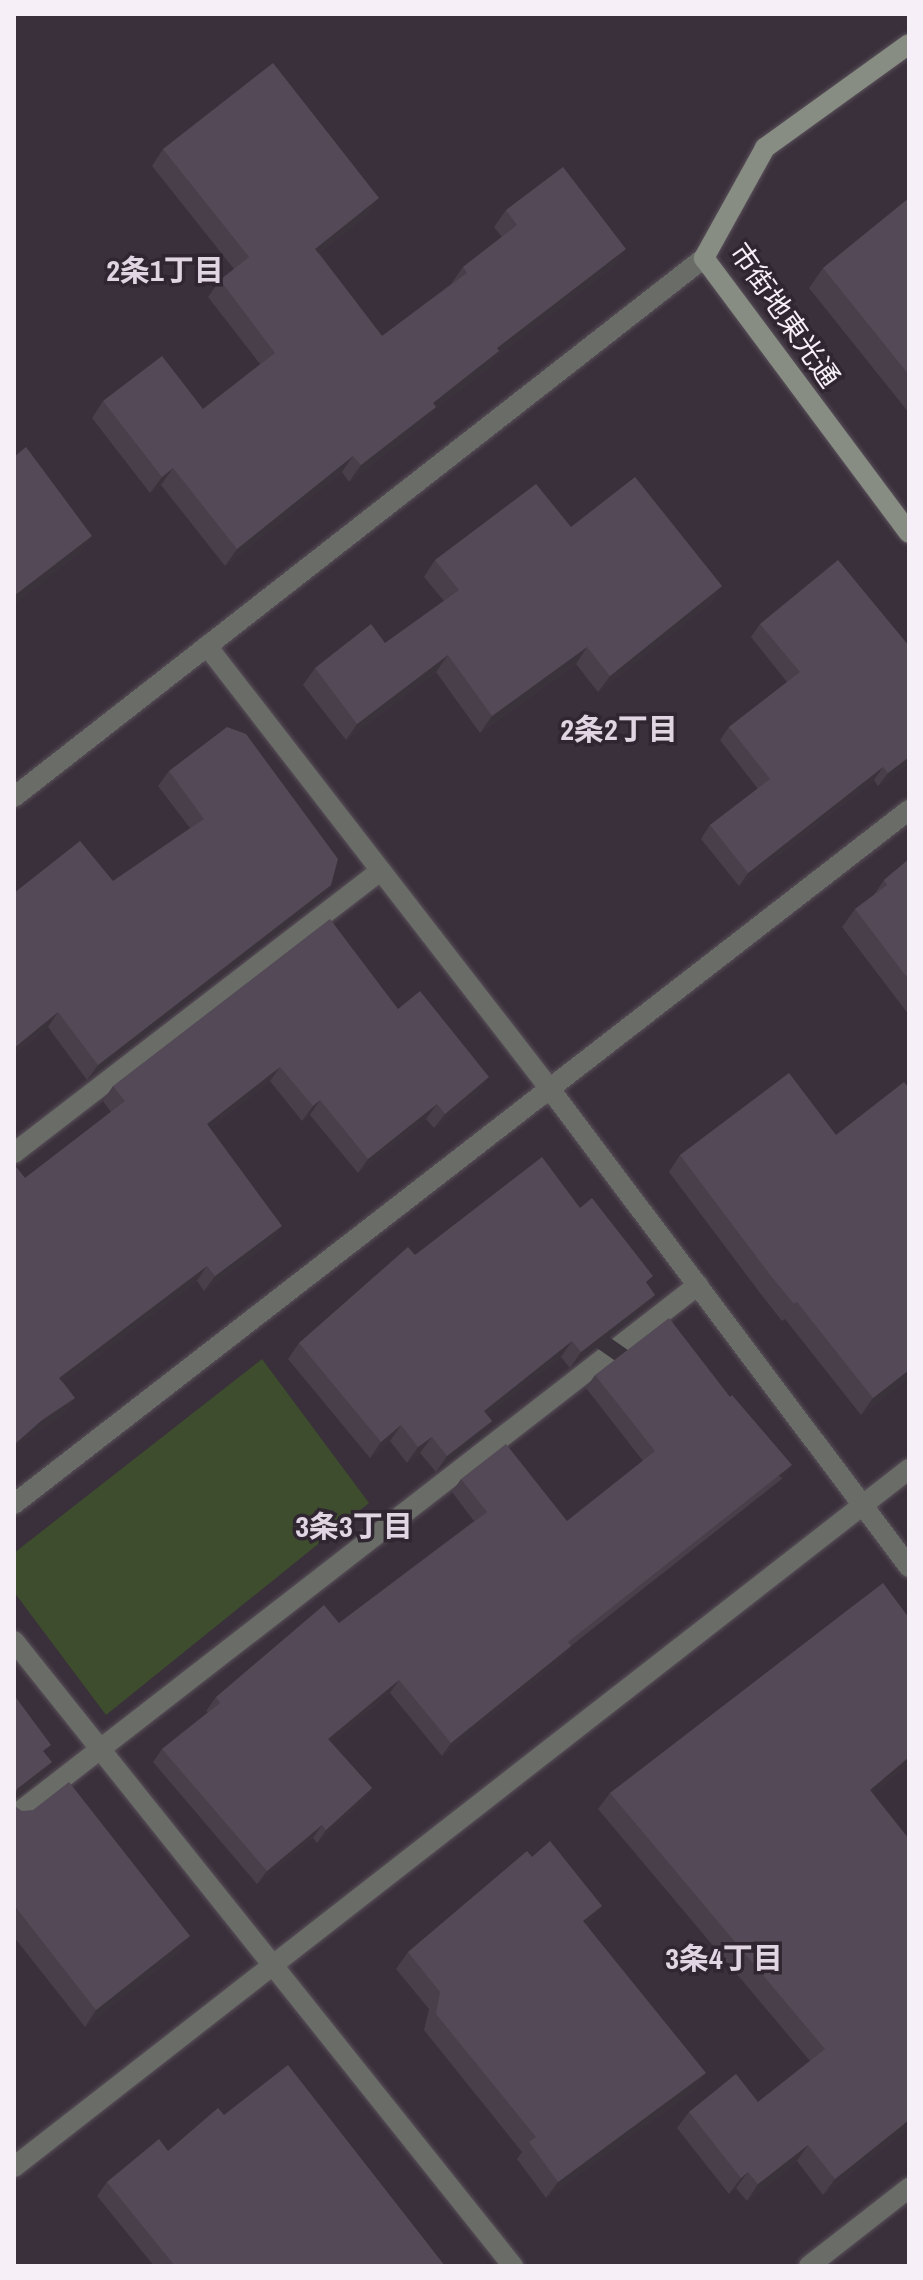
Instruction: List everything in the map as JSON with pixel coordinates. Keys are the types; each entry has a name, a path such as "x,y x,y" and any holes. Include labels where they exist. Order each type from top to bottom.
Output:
{"street":[{"name":"市街地東光通","path":"909,44 765,148 704,258 909,533"},
{"path":"14,797 704,258"},
{"path":"207,646 550,1089 909,1567"},
{"path":"14,1504 909,810"},
{"path":"14,1153 381,870"},
{"path":"14,1816 698,1285"},
{"path":"14,2167 909,1469"},
{"path":"14,1641 513,2266"},
{"path":"809,2266 909,2188"}],"green space":[{"path":"262,1359 369,1503 106,1715 14,1592 14,1553"}],"building":[{"path":"273,63 379,198 315,249 382,336 467,273 463,267 517,225 506,210 563,167 626,249 497,348 499,351 433,403 436,407 361,465 353,456 237,549 173,468 162,477 103,401 162,356 203,409 275,353 220,280 249,257 163,149"},
{"path":"909,198 909,375 823,268"},
{"path":"26,447 92,536 14,596 14,457"},
{"path":"635,477 722,586 610,676 587,647 492,716 448,655 357,724 315,668 371,624 385,643 459,590 435,560 536,484 571,527"},
{"path":"838,560 909,646 909,757 888,773 883,767 748,873 710,825 770,779 729,727 800,672 760,624"},
{"path":"227,727 246,734 338,859 331,885 98,1065 58,1012 14,1048 14,893 80,841 113,881 204,819 169,771"},
{"path":"909,859 909,980 855,909 887,885 884,880"},
{"path":"330,919 398,1009 420,991 489,1077 445,1114 437,1104 368,1159 320,1100 313,1106 280,1067 207,1124 282,1226 215,1276 207,1266 59,1378 75,1398 42,1420 14,1445 14,1164 25,1178 125,1101 113,1086"},
{"path":"789,1073 836,1135 904,1082 909,1088 909,1370 873,1398 797,1302 794,1304 771,1276 680,1155"},
{"path":"542,1157 580,1208 592,1198 653,1276 646,1282 655,1295 581,1352 572,1341 484,1411 492,1421 447,1456 432,1437 418,1447 401,1425 381,1442 299,1343 408,1247 415,1255"},
{"path":"669,1318 730,1397 732,1395 792,1465 568,1642 571,1646 451,1743 399,1680 328,1739 372,1788 326,1830 322,1825 267,1871 162,1749 220,1703 216,1697 324,1605 339,1623 487,1512 461,1479 506,1444 567,1521 655,1451 595,1375"},
{"path":"883,1583 909,1618 909,1757 870,1790 909,1839 909,2120 835,2179 808,2145 758,2184 748,2172 741,2178 689,2112 736,2074 758,2102 825,2049 610,1793"},
{"path":"14,1695 51,1745 43,1751 52,1762 17,1789 14,1798"},
{"path":"69,1782 190,1936 96,2010 14,1905 14,1802 22,1811 33,1810"},
{"path":"550,1841 602,1906 583,1921 706,2073 558,2182 529,2142 536,2137 436,2014 440,1992 408,1952 527,1851 532,1857"},
{"path":"288,2065 445,2266 175,2266 107,2182 159,2139 168,2151 218,2108 224,2115"}],"district":[{"name":"2条1丁目","path":"165,270"},
{"name":"2条2丁目","path":"619,729"},
{"name":"3条3丁目","path":"354,1526"},
{"name":"3条4丁目","path":"724,1958"}]}
